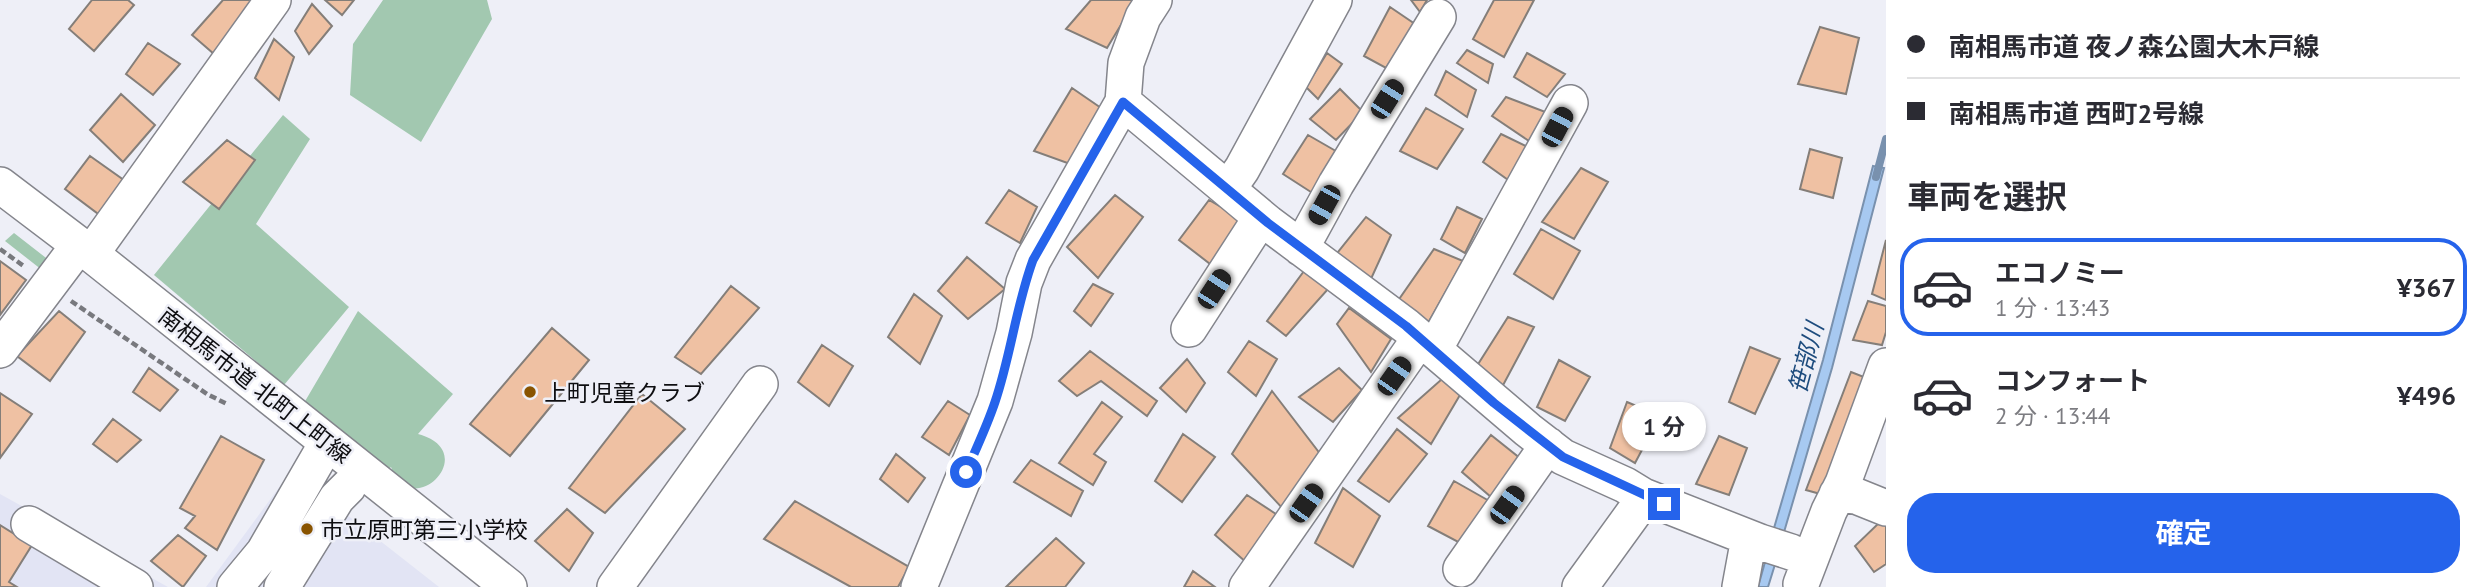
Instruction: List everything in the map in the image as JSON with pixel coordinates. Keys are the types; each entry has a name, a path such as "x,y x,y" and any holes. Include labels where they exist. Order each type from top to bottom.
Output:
{"street":[{"path":"0,350 50,285 85,249 273,0"},
{"path":"919,587 995,401 1014,333 1024,283 1033,260 1123,102 1126,63 1143,17 1154,0"},
{"path":"1228,189 1242,169 1334,0"},
{"path":"1301,248 1342,173 1438,17"},
{"path":"1123,102 1263,219 1427,343 1494,403 1563,457 1781,557"},
{"path":"1247,587 1427,343 1570,103"},
{"name":"南相馬市道 北町上町線","path":"0,185 85,249 509,587"},
{"path":"1189,328 1263,219"},
{"path":"1741,587 1781,557 1837,494 1886,366"},
{"path":"615,587 760,384"},
{"path":"235,587 264,552 327,443"},
{"path":"1461,569 1548,445"},
{"path":"282,587 337,498 348,486"},
{"path":"1837,494 1856,496 1886,508"},
{"path":"1580,587 1643,496"},
{"path":"29,524 135,587"}],"path":[{"path":"0,249 207,394 230,405"},
{"path":"109,327 116,318"}],"shaded area":[{"name":"市立原町第三小学校","path":"291,471 439,587 206,587"},
{"path":"0,494 168,587 0,587"}],"green space":[{"path":"383,0 487,0 492,19 421,142 350,95 353,44"},
{"path":"283,115 310,139 256,224 349,307 284,385 154,275"},
{"path":"14,233 50,261 42,270 5,241"},
{"path":"358,311 453,394 418,434 437,443 444,455 443,467 436,479 425,486 413,488 400,483 391,467 387,471 304,403"}],"water":[{"path":"1873,166 1884,168 1832,368 1782,539 1772,535 1823,360"},
{"path":"1767,555 1777,558 1768,587 1758,587"}],"building":[{"path":"92,0 128,0 134,5 94,51 69,29"},
{"path":"223,0 257,0 214,54 192,35"},
{"path":"325,0 354,0 342,15"},
{"path":"1091,0 1136,0 1107,48 1066,29"},
{"path":"1411,0 1427,0 1420,12"},
{"path":"1494,0 1534,0 1504,57 1473,39"},
{"path":"312,4 332,26 309,54 295,31"},
{"path":"1390,7 1415,24 1386,68 1364,56"},
{"path":"1820,27 1859,38 1846,94 1798,84"},
{"path":"274,39 294,57 279,100 255,78"},
{"path":"148,43 180,64 153,95 126,74"},
{"path":"1467,50 1493,64 1488,83 1457,63"},
{"path":"1327,53 1342,64 1318,99 1306,87"},
{"path":"1527,53 1565,74 1547,97 1514,77"},
{"path":"1446,71 1476,90 1467,117 1435,95"},
{"path":"1072,88 1104,110 1073,165 1034,151"},
{"path":"1340,89 1363,112 1336,140 1310,119"},
{"path":"121,94 155,125 123,162 90,130"},
{"path":"1506,97 1548,113 1529,141 1492,116"},
{"path":"1426,108 1463,129 1437,169 1400,151"},
{"path":"1501,134 1528,147 1511,182 1483,162"},
{"path":"1308,135 1341,154 1314,194 1283,174"},
{"path":"227,140 255,160 219,209 183,182"},
{"path":"1810,149 1842,158 1833,198 1800,189"},
{"path":"90,156 128,183 101,216 65,189"},
{"path":"1581,168 1608,182 1574,239 1542,222"},
{"path":"1009,190 1037,207 1020,243 986,223"},
{"path":"1115,195 1143,217 1098,278 1067,247"},
{"path":"1209,200 1245,221 1214,267 1179,240"},
{"path":"1457,207 1482,219 1465,253 1441,239"},
{"path":"1366,217 1391,235 1370,281 1334,257"},
{"path":"1541,229 1580,251 1553,299 1514,274"},
{"path":"1886,240 1886,300 1872,294"},
{"path":"1434,249 1463,261 1427,325 1395,305"},
{"path":"967,257 1005,289 968,319 938,291"},
{"path":"0,261 26,280 0,315"},
{"path":"1304,271 1329,288 1286,336 1267,321"},
{"path":"1093,284 1113,294 1091,326 1074,311"},
{"path":"731,286 759,308 701,374 675,357"},
{"path":"914,294 942,316 920,364 888,337"},
{"path":"1868,301 1886,306 1886,332 1882,345 1853,340"},
{"path":"1349,308 1391,339 1371,372 1337,324"},
{"path":"59,311 85,332 50,381 17,356"},
{"path":"1508,317 1534,327 1501,389 1475,369"},
{"name":"上町児童クラブ","path":"552,328 589,360 510,456 470,424"},
{"path":"1249,341 1277,359 1256,396 1228,372"},
{"path":"822,345 853,366 829,406 798,382"},
{"path":"1750,347 1780,359 1755,414 1729,402"},
{"path":"1090,351 1157,401 1147,416 1101,381 1077,396 1059,381"},
{"path":"1187,359 1205,383 1186,412 1160,388"},
{"path":"1559,360 1590,377 1565,421 1537,407"},
{"path":"149,368 178,390 160,411 133,392"},
{"path":"1339,368 1362,390 1333,422 1299,397"},
{"path":"1851,372 1864,377 1824,495 1806,490"},
{"path":"1442,379 1460,395 1431,444 1398,418"},
{"path":"1272,391 1321,455 1285,511 1232,454"},
{"path":"0,393 32,414 0,458"},
{"path":"642,394 685,429 605,513 569,488"},
{"path":"948,401 970,415 949,455 922,437"},
{"path":"1102,402 1122,417 1094,454 1106,462 1093,485 1059,463"},
{"path":"1627,402 1660,416 1635,463 1610,448"},
{"path":"113,419 141,440 117,462 93,444"},
{"path":"1397,429 1427,454 1389,502 1358,481"},
{"path":"1183,434 1215,457 1182,502 1155,481"},
{"path":"1491,435 1521,459 1491,497 1462,472"},
{"path":"221,436 264,460 217,550 185,528 195,516 180,508"},
{"path":"1719,436 1747,448 1729,495 1696,484"},
{"path":"896,454 925,478 908,502 880,479"},
{"path":"1031,460 1083,491 1071,516 1014,482"},
{"path":"1454,481 1491,502 1462,544 1428,526"},
{"path":"1343,488 1380,516 1353,567 1315,543"},
{"path":"1247,495 1279,516 1247,563 1215,535"},
{"path":"795,501 909,567 898,587 851,587 764,539"},
{"path":"567,509 593,533 569,571 535,541"},
{"path":"1882,520 1886,523 1886,564 1874,572 1855,546"},
{"path":"0,525 32,545 9,582 17,587 0,587"},
{"path":"178,535 206,556 183,587 151,561"},
{"path":"1056,538 1084,563 1065,587 1006,587"},
{"path":"1193,571 1215,587 1184,587"}],"waterway":[{"name":"笹部川","path":"1876,177 1886,139"}],"place":[{"name":"上町児童クラブ","path":"530,392"},
{"name":"市立原町第三小学校","path":"307,529"}],"route":[{"path":"966,472 995,401 1014,333 1024,283 1033,260 1123,102 1268,223 1434,348 1494,403 1563,457 1664,504"}]}
